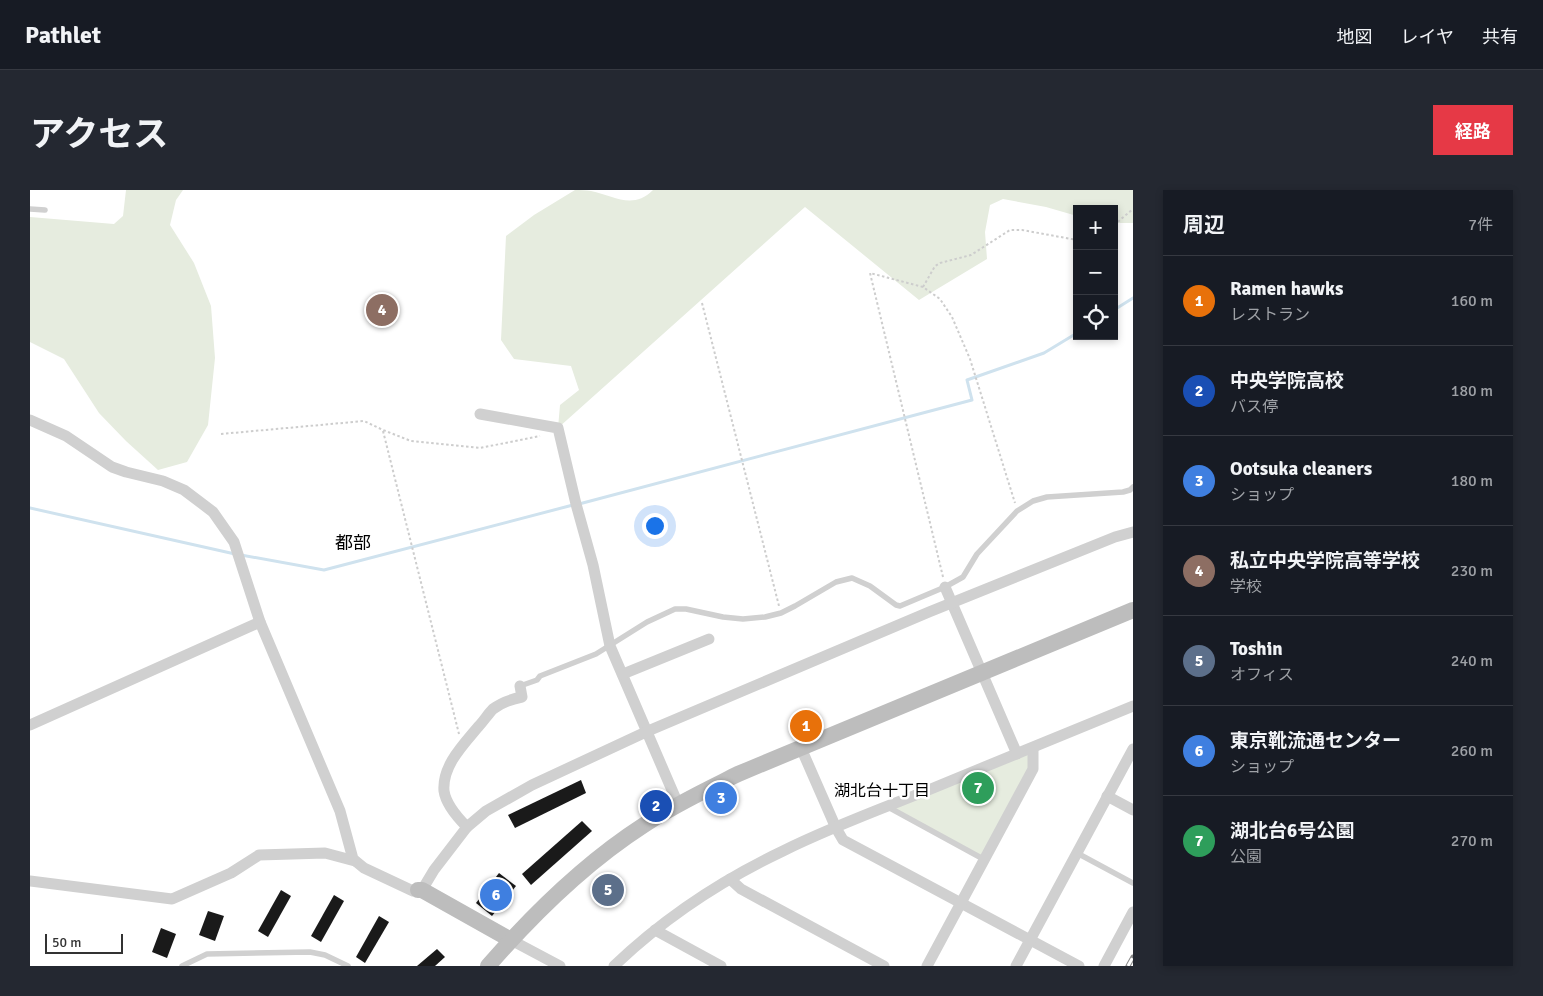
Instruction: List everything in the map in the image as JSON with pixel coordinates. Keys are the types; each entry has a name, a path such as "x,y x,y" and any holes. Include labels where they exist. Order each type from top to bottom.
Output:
{"street":[{"path":"480,414 558,428 593,565 610,646 678,804"},
{"path":"30,420 66,436 112,467 163,480 184,490 213,512 234,542 260,622 340,811 355,861"},
{"path":"420,890 467,827 486,811 532,785 648,731 1115,537 1133,532"},
{"path":"945,587 1017,754"},
{"path":"488,966 546,903 578,875 643,825 678,804 738,774 983,674 1133,610"},
{"path":"30,725 260,622"},
{"path":"623,674 709,639"},
{"path":"467,827 450,806 444,792 446,775 452,761 462,746 494,709 510,700 522,697 520,686"},
{"path":"614,966 655,930 730,879 783,851 886,806 1133,706"},
{"path":"801,748 843,840 1079,966"},
{"path":"927,966 1033,769 1033,748"},
{"path":"1016,966 1133,749"},
{"path":"1108,796 1133,810"},
{"path":"30,881 172,899 231,873 259,855 325,853 355,861 364,868 413,891 420,890 560,966"},
{"path":"730,879 741,889 884,966"},
{"path":"1104,966 1133,912"},
{"path":"655,930 721,966"}],"lane":[{"path":"30,209 45,210"},
{"path":"520,686 537,680 540,676 574,664 610,646 647,622 675,609 686,609 744,619 765,617 781,613 796,606 836,582 852,578 870,586 900,606 945,587 963,577 977,554 1017,511 1033,501 1047,497 1123,492 1133,487"},
{"path":"886,806 985,860"},
{"path":"1077,853 1133,884"},
{"path":"182,966 202,956 212,954 310,952 325,954 348,966"},
{"path":"333,966 334,959"}],"path":[{"path":"1118,222 1133,209"},
{"path":"924,288 935,266 971,255 1010,230 1022,230 1073,239"},
{"path":"945,587 870,273 924,288 940,299 952,317 970,359 1017,511"},
{"path":"702,303 781,613"},
{"path":"221,434 364,420 411,441 480,448 559,432"},
{"path":"383,430 462,746"}],"shaded area":[{"path":"126,190 183,190 176,200 170,225 194,263 211,306 215,358 208,425 187,462 158,470 99,413 64,359 30,342 30,217 114,224 123,216"},
{"path":"575,190 591,191 623,200 631,200 646,196 653,190 1133,190 1133,223 1118,223 1118,205 1073,205 1073,215 1046,207 1003,199 990,205 985,232 987,259 919,300 805,207 558,428 560,405 579,390 571,366 514,359 501,340 506,236 534,215"},
{"path":"1033,748 1033,769 985,860 886,806"}],"building":[{"path":"581,780 586,793 515,828 508,815"},
{"path":"582,821 592,831 531,885 522,874"},
{"path":"499,873 516,886 492,916 476,903"},
{"path":"281,890 291,896 268,937 258,931"},
{"path":"334,895 344,901 321,942 311,936"},
{"path":"208,911 224,916 215,941 199,935"},
{"path":"379,916 389,922 365,963 356,957"},
{"path":"161,928 176,934 167,958 152,952"},
{"path":"437,949 445,957 435,966 417,966"}],"waterway":[{"path":"1118,307 1133,298"},
{"path":"579,504 972,400 967,380 1044,353 1073,335"},
{"path":"241,555 324,570 573,505"},
{"path":"30,508 235,554"}],"railway":[{"path":"1128,966 1133,957"}],"place":[{"name":"私立中央学院高等学校","path":"382,310"},
{"name":"Ramen hawks","path":"806,726"},
{"name":"湖北台6号公園","path":"978,788"},
{"name":"Ootsuka cleaners","path":"721,798"},
{"name":"中央学院高校","path":"656,806"},
{"name":"Toshin","path":"608,890"},
{"name":"東京靴流通センター","path":"496,895"}],"district":[{"name":"都部","path":"353,543"},
{"name":"湖北台十丁目","path":"882,791"}]}
